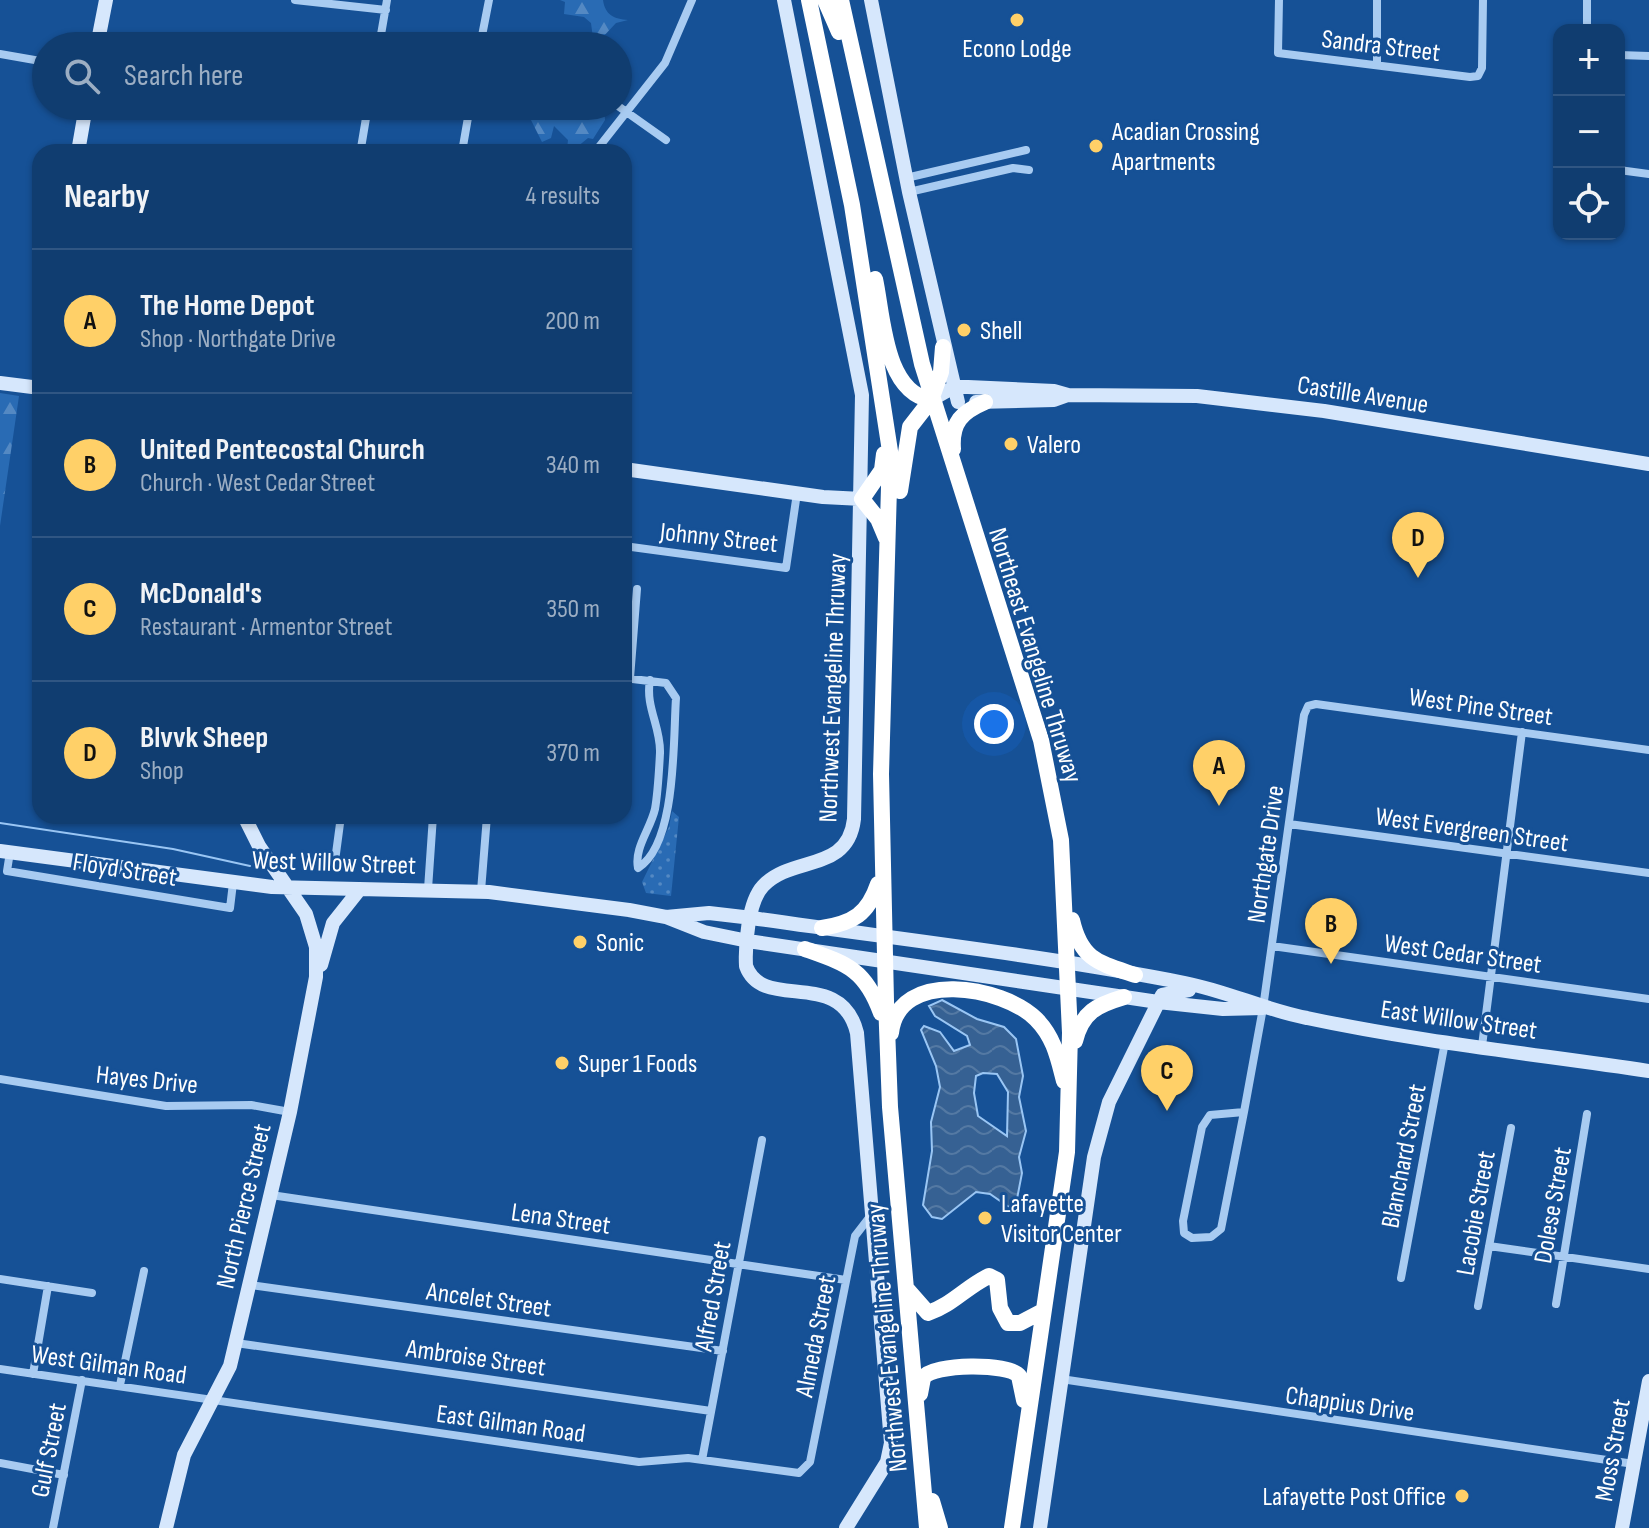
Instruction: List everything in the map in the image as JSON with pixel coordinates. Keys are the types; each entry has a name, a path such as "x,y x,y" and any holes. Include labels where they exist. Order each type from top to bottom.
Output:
{"highway":[{"name":"Northwest Evangeline Thruway","path":"809,0 852,205 890,451 882,871 884,961 905,1287 927,1528"},
{"path":"825,0 854,67"},
{"name":"Northeast Evangeline Thruway","path":"841,0 931,400 1041,740 1059,824 1066,895 1068,964 1070,1106 1067,1152 1041,1312 1012,1528"},
{"path":"852,205 864,232 893,363 906,385 931,400"},
{"path":"886,624 904,447 910,427 931,400 943,347"},
{"path":"922,364 956,395"},
{"path":"955,474 952,432 965,410 985,402"},
{"path":"886,429 882,470 862,499 878,519 889,546"},
{"path":"822,928 858,918 871,904 882,871"},
{"path":"1066,895 1082,949 1096,961 1135,975"},
{"path":"805,949 851,966 874,993 887,1028"},
{"path":"888,1058 892,1023 897,1012 915,996 937,990 1000,998 1032,1016 1049,1037 1056,1048 1070,1106"},
{"path":"1070,1062 1079,1023 1089,1010 1124,997"},
{"path":"905,1287 928,1313 948,1306 970,1285 989,1276 997,1280 1000,1308 1008,1323 1020,1323 1041,1312"},
{"path":"918,1416 921,1386 927,1371 947,1367 1008,1367 1019,1376 1026,1417"},
{"path":"920,1437 940,1528"},
{"path":"919,1528 925,1496"}],"street":[{"path":"100,32 106,0"},
{"path":"295,0 386,5 381,32"},
{"path":"483,32 489,0"},
{"path":"632,105 674,48 692,0"},
{"name":"Northwest Evangeline Thruway","path":"784,0 859,373 864,420 854,825 846,845 835,855 774,877 763,886 752,918 746,966 753,978 769,986 833,998 853,1018 873,1213 891,1443 887,1462 846,1528"},
{"path":"871,0 907,185 956,395"},
{"name":"Sandra Street","path":"1279,0 1278,53 1478,76 1482,68 1483,0"},
{"path":"1377,0 1377,65"},
{"path":"1587,0 1587,24"},
{"path":"0,54 32,60"},
{"path":"1625,55 1649,56"},
{"path":"632,117 666,140"},
{"path":"79,144 84,120"},
{"path":"362,144 366,120"},
{"path":"463,144 468,120"},
{"path":"601,144 620,120"},
{"path":"907,185 1026,150"},
{"path":"907,185 1013,168 1029,170"},
{"path":"1625,171 1649,174"},
{"path":"0,383 32,387"},
{"name":"Castille Avenue","path":"931,400 1014,388 1068,395 1197,396 1324,411 1649,464"},
{"name":"Castille Avenue","path":"956,395 985,402 1054,400 1068,395"},
{"path":"632,470 862,499"},
{"name":"Johnny Street","path":"632,547 786,568 797,493"},
{"path":"632,634 637,589"},
{"path":"632,678 650,680 666,683 676,698 664,826 647,863 638,868 636,857 651,821 660,755 658,729 648,699 650,680"},
{"name":"West Pine Street","path":"1308,706 1316,704 1649,750"},
{"name":"Northgate Drive","path":"1244,1112 1210,1115 1202,1127 1183,1221 1184,1233 1189,1237 1211,1237 1221,1229 1244,1112 1263,1008 1304,715 1308,706"},
{"path":"1482,1046 1509,854 1522,732"},
{"path":"660,755 671,755"},
{"path":"651,821 664,826"},
{"name":"North Pierce Street","path":"166,1528 184,1455 228,1373 290,1112 316,977 316,947 310,925 248,824"},
{"path":"335,861 340,824"},
{"path":"428,889 432,824"},
{"path":"481,891 486,824"},
{"name":"West Evergreen Street","path":"1289,824 1649,873"},
{"name":"West Willow Street","path":"5,852 290,889 481,891 666,917 709,913 1068,964"},
{"name":"Floyd Street","path":"5,852 7,871 230,908 233,883"},
{"path":"316,977 333,923 360,889"},
{"name":"West Willow Street","path":"666,917 704,932 748,941 1068,989"},
{"name":"West Cedar Street","path":"1272,946 1649,999"},
{"name":"East Willow Street","path":"1068,964 1214,990 1263,1008 1323,1022 1649,1071"},
{"name":"East Willow Street","path":"1068,989 1223,1009 1263,1008"},
{"path":"1040,1528 1097,1142 1109,1102 1158,1002 1169,991 1214,990"},
{"name":"Blanchard Street","path":"1401,1278 1445,1041"},
{"name":"Hayes Drive","path":"0,1079 166,1106 236,1104 290,1112"},
{"name":"Dolese Street","path":"1556,1304 1587,1114"},
{"name":"Lacobie Street","path":"1478,1306 1511,1128"},
{"name":"Alfred Street","path":"702,1460 762,1140"},
{"name":"Lena Street","path":"271,1195 846,1280"},
{"name":"Almeda Street","path":"804,1471 810,1462 858,1228 873,1213"},
{"path":"1489,1246 1649,1269"},
{"path":"120,1385 144,1271"},
{"path":"0,1279 92,1293"},
{"name":"Ancelet Street","path":"250,1285 723,1351"},
{"path":"33,1374 48,1286"},
{"name":"Ambroise Street","path":"236,1343 711,1411"},
{"name":"West Gilman Road","path":"0,1369 213,1399"},
{"name":"Chappius Drive","path":"1060,1379 1634,1464"},
{"name":"Gulf Street","path":"53,1528 82,1380"},
{"name":"Moss Street","path":"1622,1528 1645,1420 1649,1381"},
{"name":"East Gilman Road","path":"213,1399 639,1462 702,1460 790,1474 804,1471"},
{"path":"0,1463 64,1475"}],"green space":[{"path":"560,0 603,0 611,15 628,20 616,23 608,32 592,32 591,23 584,17 564,14 565,2"},
{"path":"531,120 605,120 593,139 588,138 581,144 568,144 568,140 554,126 551,138 542,142"},
{"path":"0,393 19,396 0,526"},
{"path":"672,811 679,817 671,896 646,893 642,882 669,827"}],"water":[{"path":"942,1000 977,1019 1004,1027 1016,1039 1023,1076 1019,1097 1026,1131 1019,1157 1022,1173 1016,1204 1009,1207 990,1194 976,1192 942,1219 932,1217 923,1205 932,1151 931,1122 940,1087 936,1066 921,1030 924,1026 940,1032 954,1051 970,1045 967,1036 935,1016 929,1006","holes":["997,1074 1008,1092 1007,1136 978,1116 974,1093 976,1076"]}],"waterway":[{"path":"0,823 173,849 250,866"}],"place":[{"name":"Econo Lodge","path":"1017,20"},
{"name":"Acadian Crossing Apartments","path":"1096,146"},
{"name":"Shell","path":"964,330"},
{"name":"Valero","path":"1011,444"},
{"name":"Blvvk Sheep","path":"1418,578"},
{"name":"The Home Depot","path":"1219,806"},
{"name":"Sonic","path":"580,942"},
{"name":"United Pentecostal Church","path":"1331,964"},
{"name":"Super 1 Foods","path":"562,1063"},
{"name":"McDonald's","path":"1167,1111"},
{"name":"Lafayette Visitor Center","path":"985,1218"},
{"name":"Lafayette Post Office","path":"1462,1496"}]}
